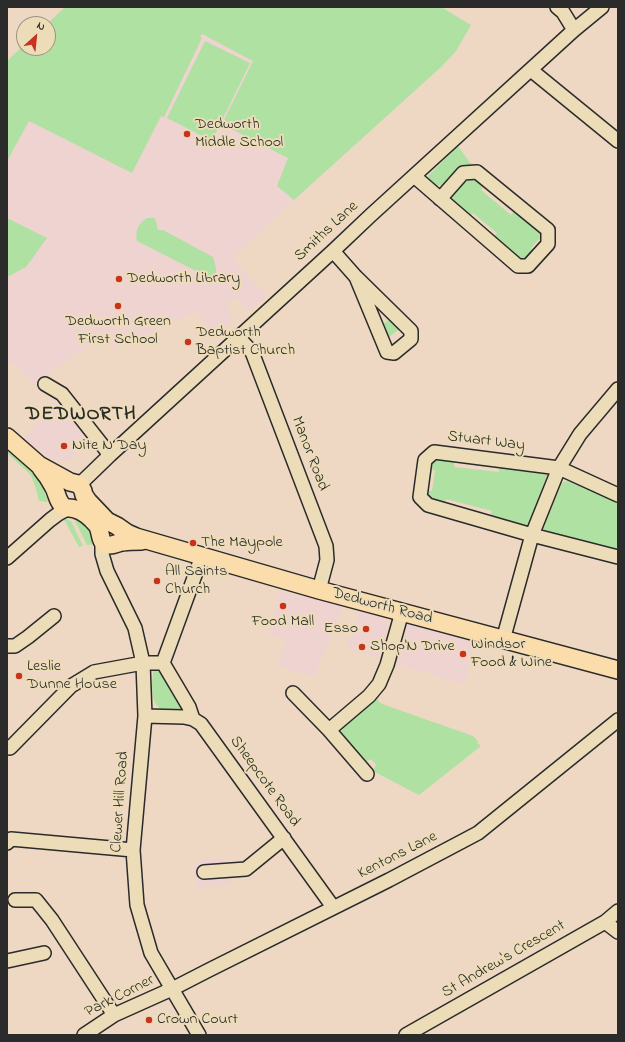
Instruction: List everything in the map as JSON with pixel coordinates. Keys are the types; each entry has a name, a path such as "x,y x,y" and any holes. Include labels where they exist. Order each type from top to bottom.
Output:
{"main road":[{"path":"7,437 39,465 48,477 70,496"},
{"name":"Dedworth Road","path":"70,496 80,511 112,535 131,535 146,541 319,590 618,670"}],"street":[{"path":"557,7 563,12 574,30"},
{"name":"Smiths Lane","path":"7,558 58,514 70,496 110,454 574,30 602,7"},
{"path":"531,70 618,141"},
{"path":"414,176 440,199 518,266 528,266 548,244 548,230 477,172 463,173 440,199"},
{"path":"333,251 356,277 411,331 410,340 394,353 387,352 356,277"},
{"name":"Manor Road","path":"238,336 252,352 326,546 327,560 319,590"},
{"path":"45,384 62,394 110,454"},
{"path":"503,640 532,535 559,468 580,434 618,389"},
{"name":"Stuart Way","path":"532,535 428,505 420,497 425,460 434,452 559,468"},
{"path":"559,468 618,495"},
{"name":"Clewer Hill Road","path":"112,535 105,565 106,571 135,628 143,663 145,716 133,850 137,905 151,953 198,1035"},
{"path":"532,535 618,556"},
{"path":"163,663 202,556"},
{"path":"329,730 369,696 379,684 387,665 402,612"},
{"path":"7,646 15,646 54,616"},
{"path":"10,748 71,686 94,672 143,663 163,663"},
{"path":"163,663 189,707 193,719"},
{"path":"293,693 329,730 367,774"},
{"path":"145,716 184,717 193,719"},
{"name":"Sheepcote Road","path":"193,719 201,724 333,907"},
{"name":"Kentons Lane","path":"172,989 333,907 390,880 478,834 618,720"},
{"path":"204,872 246,869 284,838"},
{"path":"7,843 11,839 133,850"},
{"path":"15,900 36,900 52,920 114,1015"},
{"name":"St Andrew's Crescent","path":"406,1035 605,922 618,911"},
{"path":"605,922 618,932"},
{"path":"7,961 44,953"},
{"name":"Park Corner","path":"84,1035 114,1015 172,989"}],"shaded area":[{"name":"Dedworth Middle School","path":"65,7 441,7 471,25 456,51 441,67 232,257 267,297 250,309 243,307 238,299 227,300 232,321 217,340 197,312 114,349 103,336 33,384 17,366 7,361 7,61 16,53 16,56 56,56 55,16"},
{"path":"56,398 69,401 92,435 72,460 54,461 24,439"},
{"path":"280,591 343,606 314,677 278,666 285,640 270,635 268,632"},
{"path":"360,611 381,616 385,618 388,623 378,658 346,647"},
{"path":"408,620 482,638 478,644 474,646 464,684 393,663 402,624"},
{"path":"224,858 225,866 229,868 232,878 232,885 197,888 194,876 194,864 198,864 198,860"}],"green space":[{"path":"65,7 441,7 471,25 456,51 441,67 294,200 277,186 288,158 222,124 253,61 202,34 200,37 202,38 164,117 161,116 132,173 29,121 7,161 7,61 16,53 16,56 56,56 55,16"},
{"path":"205,41 250,63 212,141 167,118"},
{"path":"458,146 470,163 473,163 468,167 459,166 442,185 435,186 429,182 428,176"},
{"path":"465,177 475,177 485,185 481,190 511,215 515,210 543,233 544,243 539,239 531,248 536,253 528,261 521,262 493,238 497,233 473,213 469,218 449,201 450,194"},
{"path":"7,218 47,238 26,267 7,277"},
{"path":"147,218 155,218 158,230 163,230 213,257 216,273 210,277 206,276 137,241 136,234 138,228"},
{"path":"390,319 401,328 385,340 379,327"},
{"path":"7,449 31,470 42,484 48,502 39,501 31,475 7,453"},
{"path":"437,458 455,460 454,467 499,472 500,465 542,470 547,475 529,524 523,526 490,518 492,511 446,499 444,505 431,501 427,497 425,490 432,491 435,470 428,469 430,464"},
{"path":"567,481 618,502 618,552 547,534 543,529 562,483"},
{"path":"76,514 88,523 96,544 87,545 75,521"},
{"path":"61,517 71,521 83,546 79,547 65,521 60,520"},
{"path":"155,665 160,666 184,704 182,710 174,711 160,709 156,705 152,690 152,679"},
{"path":"379,691 378,698 382,704 473,736 478,741 477,743 481,746 419,795 373,771 376,765 371,759 367,761 362,760 340,734 341,729"}],"place":[{"name":"Dedworth Middle School","path":"187,134"},
{"name":"Dedworth Library","path":"119,279"},
{"name":"Dedworth Green First School","path":"118,306"},
{"name":"Dedworth Baptist Church","path":"188,342"},
{"name":"Nite N Day","path":"64,446"},
{"name":"The Maypole","path":"193,543"},
{"name":"All Saints Church","path":"157,581"},
{"name":"Food Mall","path":"283,606"},
{"name":"Esso","path":"366,629"},
{"name":"Shop'N Drive","path":"362,647"},
{"name":"Windsor Food & Wine","path":"463,654"},
{"name":"Leslie Dunne House","path":"19,676"},
{"name":"Crown Court","path":"149,1020"}],"district":[{"name":"DEDWORTH","path":"81,416"}]}
